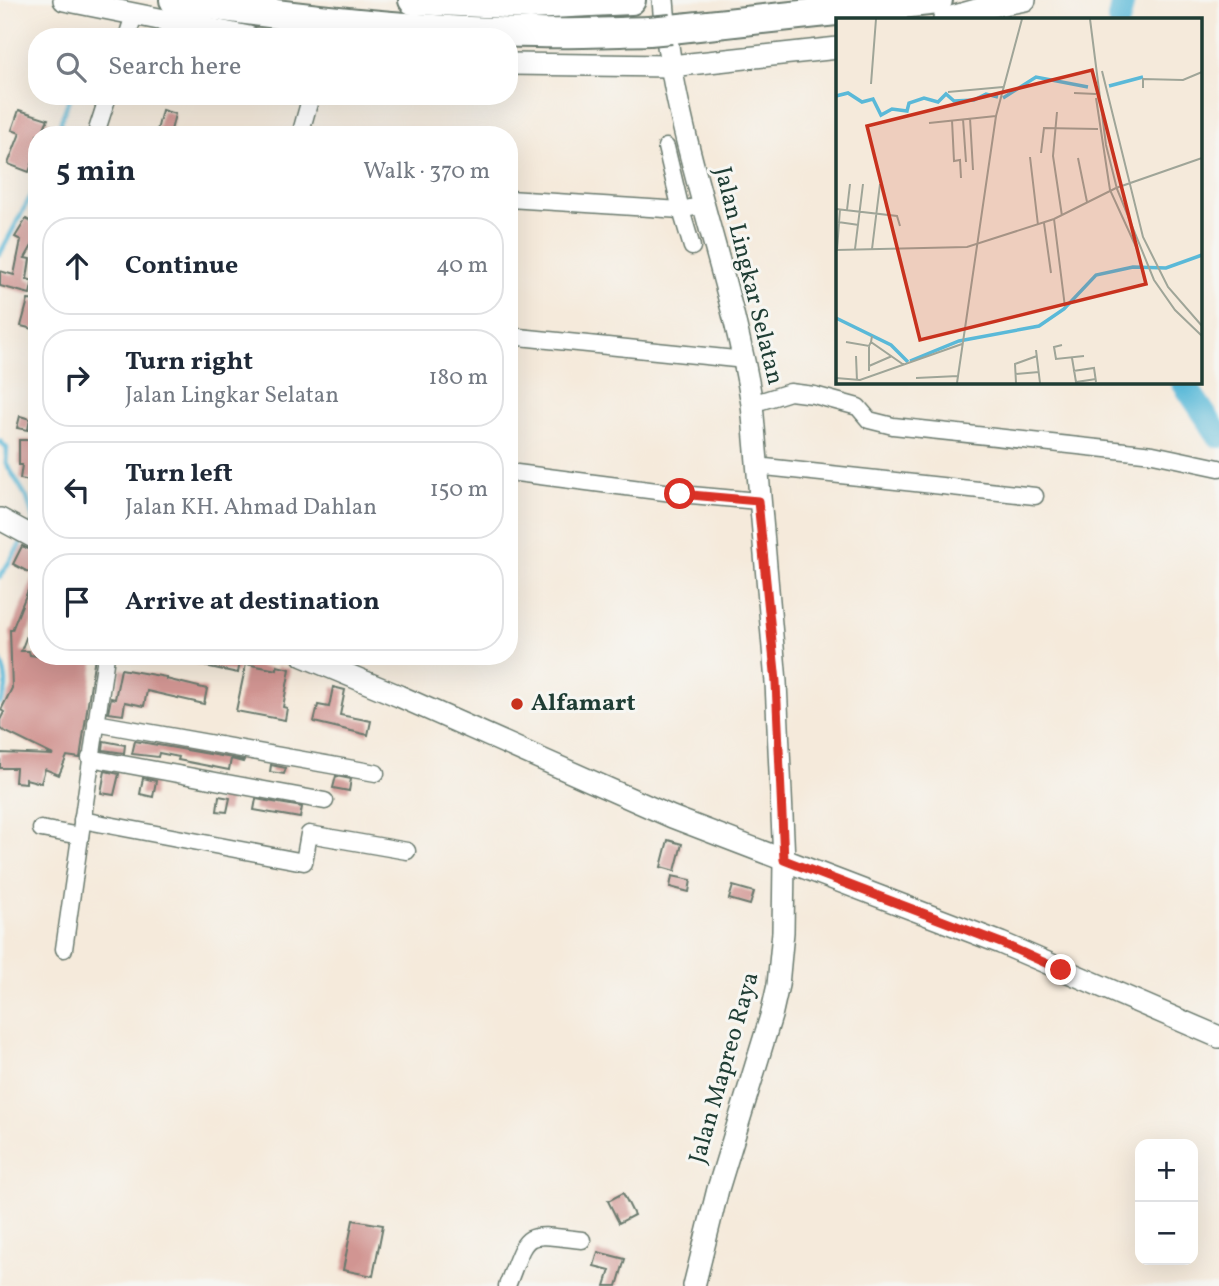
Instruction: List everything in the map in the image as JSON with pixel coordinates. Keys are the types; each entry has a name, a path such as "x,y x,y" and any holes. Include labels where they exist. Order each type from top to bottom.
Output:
{"highway":[{"path":"174,0 409,28"},
{"path":"413,0 530,5 631,0"},
{"path":"518,32 660,30 829,14 938,0"}],"street":[{"path":"64,0 202,28"},
{"name":"Jalan Lingkar Selatan","path":"663,0 671,66 744,360 752,404 758,501 776,682 788,862"},
{"path":"948,18 1025,0"},
{"path":"130,28 134,15"},
{"path":"518,64 671,66 836,48"},
{"path":"98,126 105,105"},
{"path":"303,126 308,105"},
{"path":"666,147 692,247"},
{"path":"518,200 681,210 704,205"},
{"path":"518,337 744,360"},
{"path":"752,404 790,392 814,395 858,407 869,420 893,426 1153,454 1219,468"},
{"path":"756,466 1035,496"},
{"path":"518,472 680,494 758,501"},
{"path":"64,949 105,665"},
{"path":"325,665 672,817 1001,943 1219,1037"},
{"path":"96,723 376,773"},
{"path":"90,758 325,801"},
{"path":"41,829 81,828 304,862 309,834 407,851"},
{"name":"Jalan Mapreo Raya","path":"694,1286 718,1189 762,1049 778,985 788,862"},
{"path":"507,1286 524,1243 530,1237 582,1240"}],"building":[{"path":"19,110 48,119 45,126 28,126 28,172 8,164 20,133 12,130"},
{"path":"162,110 175,114 172,126 158,126"},
{"path":"26,219 28,220 28,253 25,258 28,259 28,293 0,286 0,271 14,275 21,240 15,237"},
{"path":"28,300 28,328 21,326"},
{"path":"20,416 28,418 28,430 17,428"},
{"path":"19,440 28,440 28,480 20,479 22,465 19,465"},
{"path":"22,546 28,549 28,572 13,564"},
{"path":"28,590 28,633 21,651 28,651 28,665 94,665 80,758 67,756 59,775 45,769 41,783 26,779 26,783 15,782 16,768 0,768 0,753 53,755 0,729 4,712 1,710 12,688 12,630"},
{"path":"200,665 239,665 238,673"},
{"path":"246,665 277,670 277,666 290,669 283,707 287,708 285,720 236,711"},
{"path":"121,669 166,677 207,689 204,704 147,691 144,706 125,702 123,715 108,713 111,698 115,699"},
{"path":"333,687 345,690 340,715 371,721 368,735 314,722 318,705 329,707"},
{"path":"104,741 125,745 124,753 103,750"},
{"path":"135,741 244,760 231,759 229,770 178,760 179,757 159,753 158,757 132,754"},
{"path":"271,765 286,768 284,774 270,772"},
{"path":"105,771 119,774 114,795 101,793"},
{"path":"336,776 351,779 349,791 333,788"},
{"path":"143,778 156,781 153,797 140,794"},
{"path":"219,796 230,798 227,812 217,811"},
{"path":"256,799 302,807 300,818 254,810"},
{"path":"668,840 682,844 675,871 661,867"},
{"path":"672,876 691,880 689,892 670,887"},
{"path":"733,886 754,892 750,905 729,899"},
{"path":"623,1193 634,1215 619,1223 608,1201"},
{"path":"353,1220 383,1225 373,1276 343,1270"},
{"path":"598,1252 625,1259 617,1286 605,1286 610,1270 594,1266"}],"waterway":[{"path":"1119,18 1123,0"},
{"path":"59,126 67,105"},
{"path":"0,254 28,201"},
{"path":"1184,383 1219,436"},
{"path":"0,441 7,448 6,463 28,501"},
{"path":"0,577 24,538"},
{"path":"0,659 6,681 0,703"}],"place":[{"name":"Alfamart","path":"517,704"}],"route":[{"path":"680,494 758,501 776,682 784,860 1001,943 1061,970"}]}
